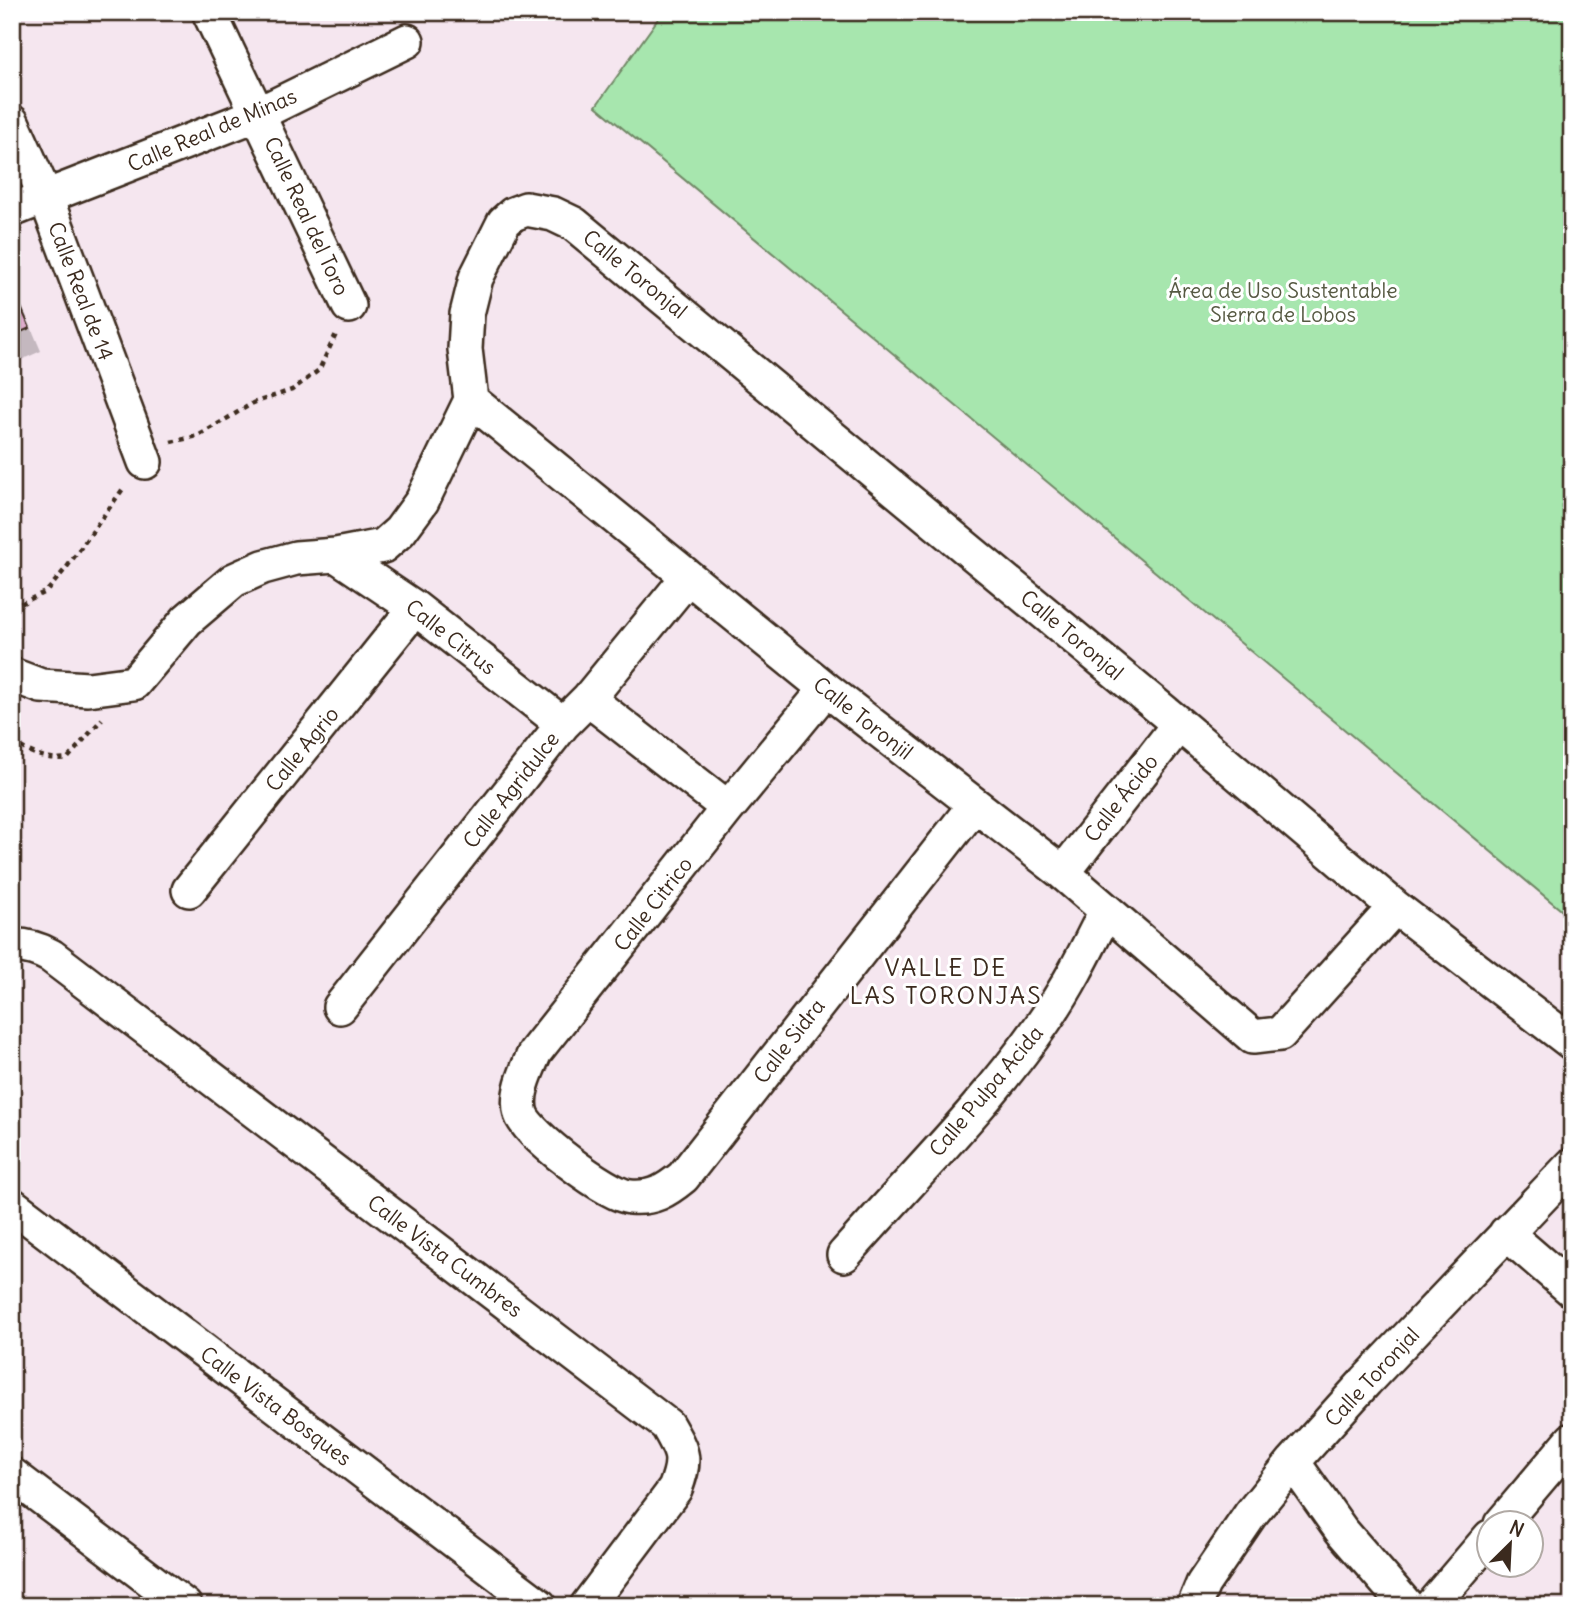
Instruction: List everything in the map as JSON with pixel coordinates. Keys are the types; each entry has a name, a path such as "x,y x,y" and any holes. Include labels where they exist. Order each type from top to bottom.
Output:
{"street":[{"name":"Calle Real del Toro","path":"209,12 349,306"},
{"name":"Calle Real de Minas","path":"12,210 258,114 407,41"},
{"name":"Calle Real de 14","path":"12,122 46,198 145,462"},
{"name":"Calle Toronjal","path":"471,400 465,349 467,314 476,278 504,222 513,214 526,209 553,214 574,224 1179,724 1395,907 1572,1043"},
{"path":"12,675 41,686 88,689 134,683 187,620 234,580 263,567 296,558 336,555 383,546 400,531 422,501 471,400"},
{"name":"Calle Toronjil","path":"471,400 826,689 1063,873 1253,1037 1280,1034 1395,907"},
{"name":"Calle Citrus","path":"336,555 415,608 563,724"},
{"name":"Calle Agridulce","path":"340,1007 563,724 588,699 688,578"},
{"name":"Calle Agrio","path":"189,890 415,608"},
{"name":"Calle Citrico","path":"533,1133 521,1114 521,1091 535,1052 826,689"},
{"path":"588,699 728,808"},
{"name":"Calle Ácido","path":"1063,873 1179,724"},
{"name":"Calle Sidra","path":"533,1133 608,1190 627,1197 647,1197 664,1193 683,1177 974,806"},
{"name":"Calle Pulpa Acida","path":"844,1255 1008,1071 1072,978 1106,911"},
{"name":"Calle Vista Cumbres","path":"12,946 38,949 51,956 667,1425 682,1451 682,1471 675,1489 587,1606"},
{"name":"Calle Toronjal","path":"1194,1606 1203,1584 1226,1549 1293,1462 1572,1165"},
{"name":"Calle Vista Bosques","path":"12,1205 540,1606"},
{"path":"1506,1233 1572,1290"},
{"path":"1513,1510 1572,1440"},
{"path":"1293,1462 1341,1530 1407,1606"},
{"path":"12,1475 184,1606"},
{"path":"1431,1606 1476,1552"}],"path":[{"path":"12,608 47,591 125,486 145,462 168,443 198,436 253,403 292,390 319,370 349,306"},
{"path":"12,743 42,757 57,760 68,758"}],"green space":[{"name":"Área de Uso Sustentable Sierra de Lobos","path":"663,12 1572,12 1572,919 596,106"}],"building":[{"path":"12,287 30,328 12,336"}],"district":[{"name":"VALLE DE LAS TORONJAS","path":"946,981"}]}
